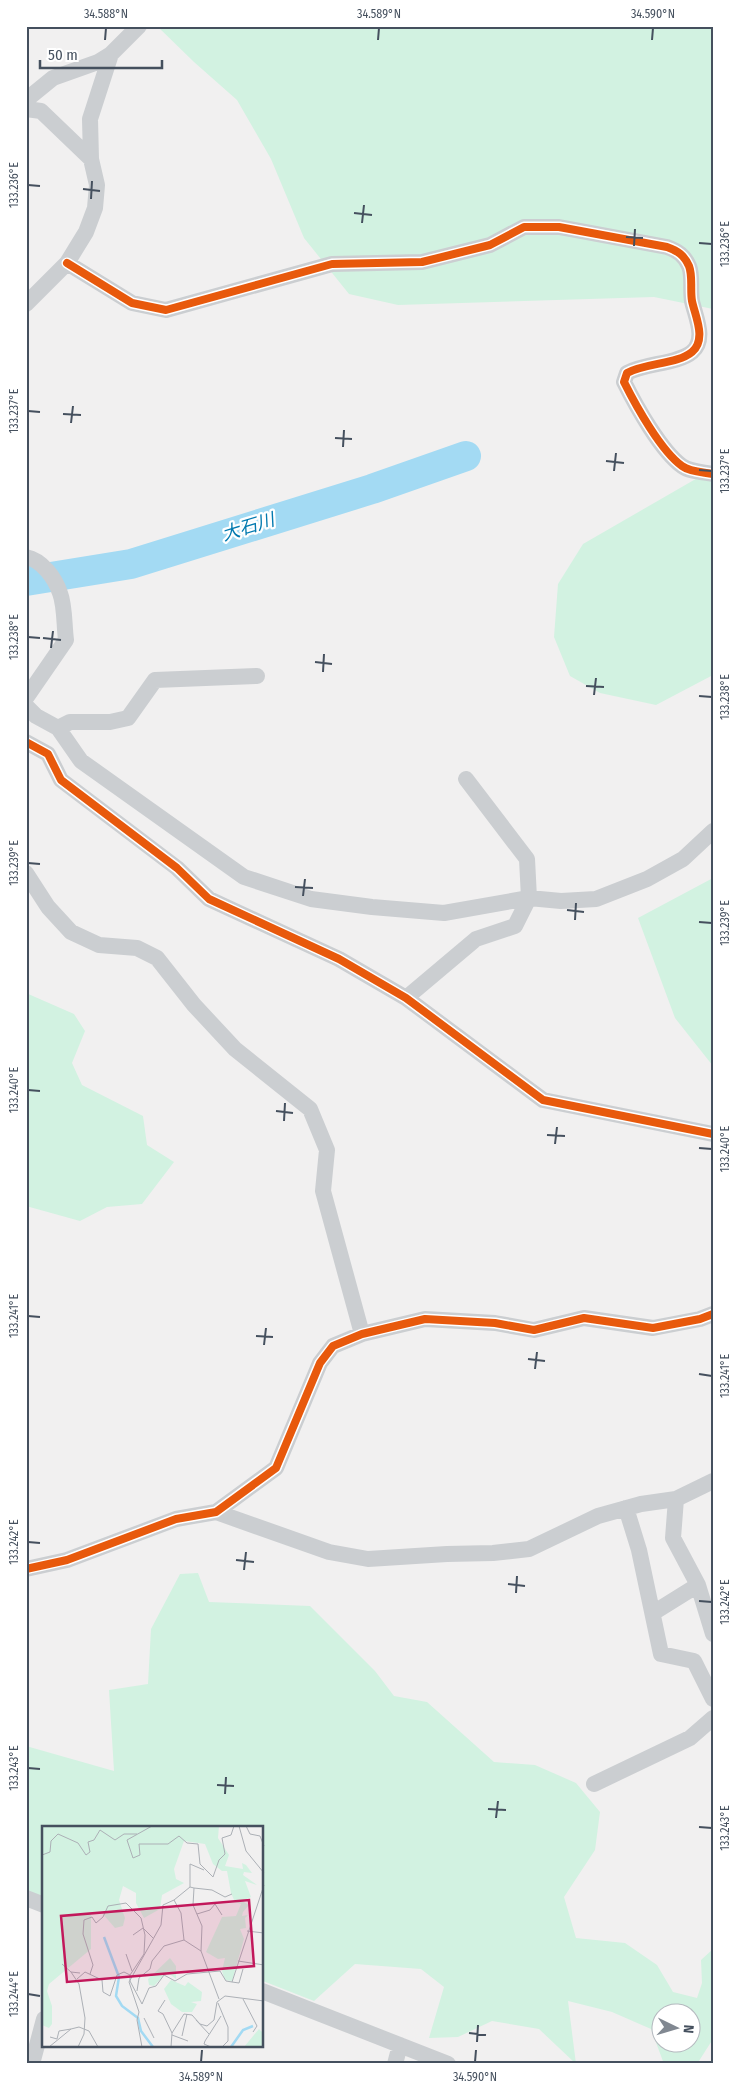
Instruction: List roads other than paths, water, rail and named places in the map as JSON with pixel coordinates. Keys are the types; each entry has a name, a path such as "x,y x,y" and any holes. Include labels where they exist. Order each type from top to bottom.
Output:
{"street":[{"path":"26,100 53,78 98,62 111,54 139,26"},
{"path":"26,304 67,263 86,232 95,208 97,185 91,159 90,119 111,54"},
{"path":"26,109 41,111 91,159"},
{"path":"67,263 132,303 166,310 332,264 422,262 490,245 524,227 559,227 667,247 679,251 690,268 692,300 699,324 698,344 692,352 672,360 637,367 627,373 624,382 656,436 674,459 684,467 713,474"},
{"path":"26,557 32,558 47,570 60,593 66,640 26,698"},
{"path":"58,728 70,722 110,722 128,718 154,680 257,676"},
{"path":"26,706 36,716 58,728 81,761 244,877 311,898 372,907 444,913 529,898 561,901 596,899 647,879 683,859 713,832"},
{"path":"26,742 48,754 61,780 177,868 210,899 338,959 406,998 543,1100 713,1134"},
{"path":"406,998 476,939 515,926 529,898 527,860 466,779"},
{"path":"26,873 48,907 71,932 98,945 137,948 157,958 194,1006 235,1049 310,1109 327,1150 323,1191 362,1334"},
{"path":"26,1569 67,1560 176,1519 216,1512 276,1468 320,1363 333,1346 362,1334 425,1319 495,1323 534,1330 584,1318 654,1328 700,1319 713,1314"},
{"path":"216,1512 329,1552 368,1559 493,1553 529,1549 598,1516 641,1504 676,1499 713,1481"},
{"path":"676,1499 672,1538 698,1585 713,1634"},
{"path":"626,1508 639,1550 661,1654 694,1661 713,1699"},
{"path":"652,1613 698,1585"},
{"path":"594,1784 690,1738 713,1718"},
{"path":"26,1898 42,1904"},
{"path":"264,1992 448,2064"},
{"path":"32,2064 42,2026"},
{"path":"395,2064 400,2045"}],"waterway":[{"name":"大石川","path":"26,581 131,564 372,489 466,456"}]}
